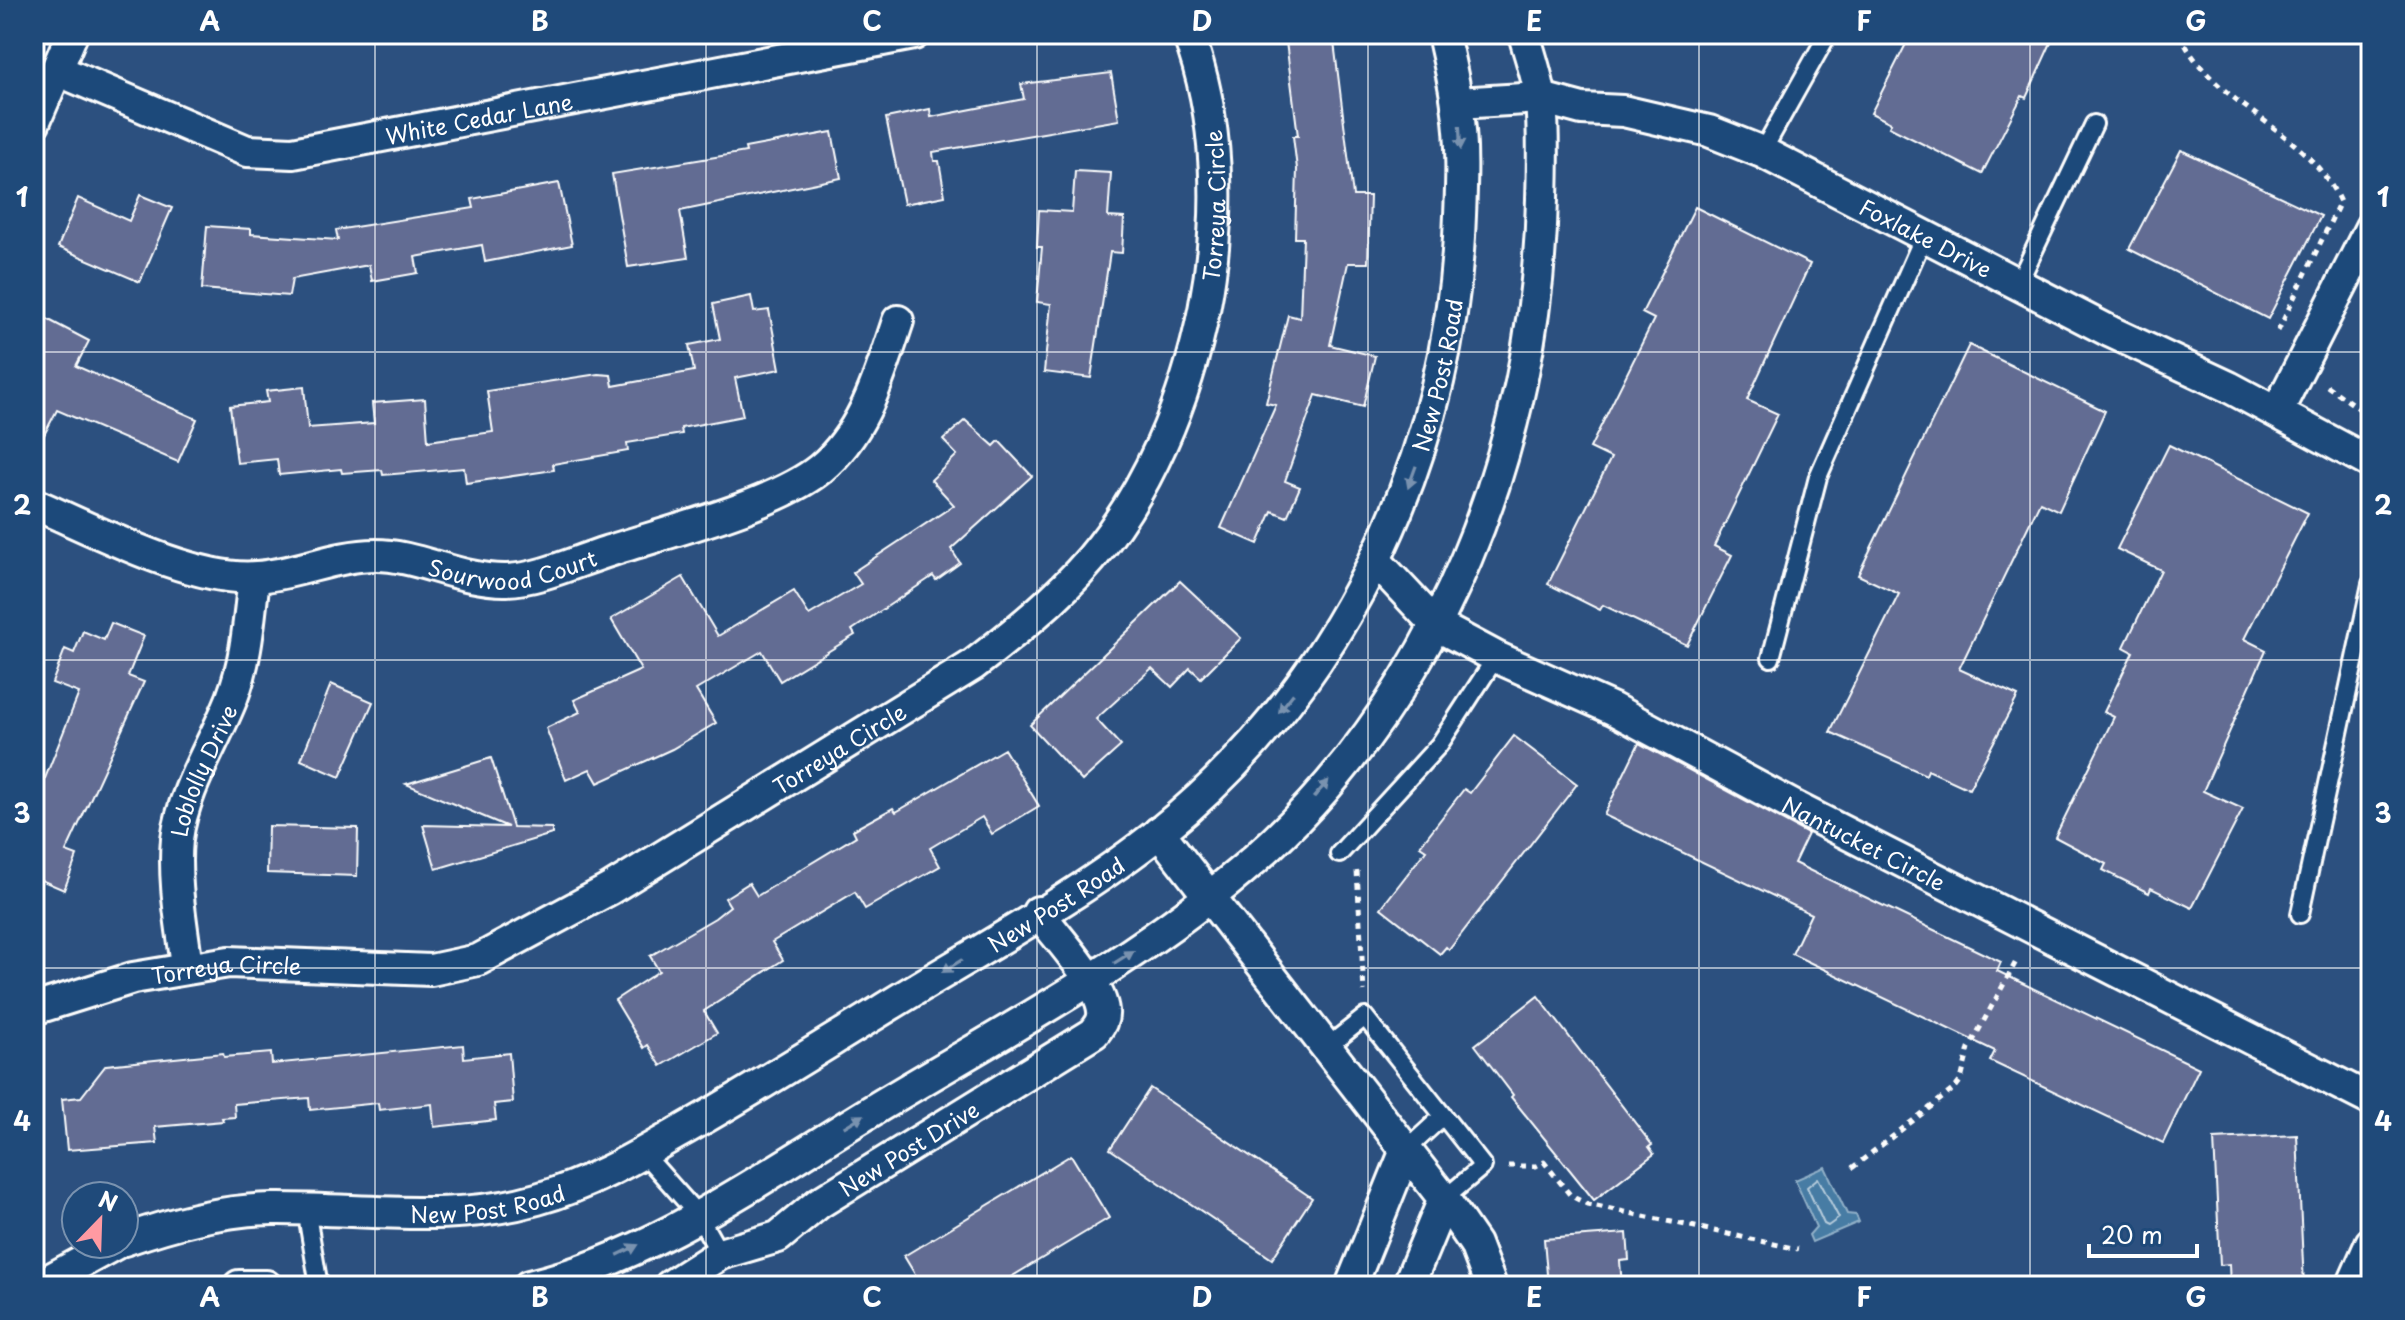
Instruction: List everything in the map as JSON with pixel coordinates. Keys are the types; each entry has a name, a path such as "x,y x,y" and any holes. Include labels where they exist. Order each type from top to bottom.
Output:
{"street":[{"path":"34,123 72,34"},
{"name":"White Cedar Lane","path":"57,70 247,151 293,153 914,34"},
{"name":"Torreya Circle","path":"34,1009 133,978 187,967 270,962 431,970 478,960 610,889 973,665 1054,597 1091,559 1148,469 1186,382 1197,342 1212,260 1215,207 1206,103 1188,34"},
{"name":"New Post Road","path":"140,1235 214,1214 306,1209 452,1214 504,1208 583,1183 726,1106 1038,912 1159,832 1232,765 1282,708 1344,618 1375,560 1409,484 1426,433 1450,328 1460,205 1457,103 1443,34"},
{"path":"529,1286 567,1277 698,1215 1089,980 1154,938 1212,895 1267,847 1330,780 1397,690 1436,625 1482,522 1525,375 1541,259 1541,98 1524,34"},
{"name":"Foxlake Drive","path":"1457,103 1541,98 1582,109 1664,118 1762,152 2018,284 2277,412 2371,463"},
{"path":"2277,412 2371,227"},
{"name":"Sourwood Court","path":"34,504 164,559 208,571 254,578 378,555 466,577 508,580 690,525 782,491 819,469 845,441 872,398 898,321"},
{"name":"Nantucket Circle","path":"1375,560 1436,625 1496,657 1613,709 2371,1100"},
{"name":"Loblolly Drive","path":"187,967 177,886 177,838 188,799 233,696 246,650 254,578"},
{"path":"1159,832 1212,895 1444,1199 1475,1244 1491,1286"},
{"path":"1038,912 1089,980"},
{"name":"New Post Drive","path":"670,1286 720,1254 778,1237 819,1203 1094,1033 1104,1014 1089,980"},
{"path":"1351,1286 1406,1150"},
{"path":"1408,1286 1444,1199"},
{"path":"2352,1286 2371,1243"},
{"path":"38,1286 86,1260"},
{"path":"239,1286 266,1286"}],"lane":[{"path":"1762,152 1828,34"},
{"path":"2018,284 2094,124"},
{"path":"1771,658 1818,477 1924,236"},
{"path":"2300,914 2371,584"},
{"path":"1339,854 1439,745 1496,657"},
{"path":"1327,1047 1365,1017 1483,1166 1444,1199"},
{"path":"1406,1150 1443,1116"},
{"path":"643,1153 698,1215 720,1254"},
{"path":"306,1209 319,1286"}],"path":[{"path":"2180,34 2204,75 2311,159 2334,188 2340,202 2283,317 2274,344 2371,417"},
{"path":"1339,854 1360,874 1365,1017"},
{"path":"1852,1168 1961,1080 1969,1048 2034,928"},
{"path":"1483,1166 1536,1166 1544,1162 1571,1196 1587,1204 1798,1249"}],"water":[{"path":"1825,1167 1847,1214 1856,1215 1859,1222 1812,1242 1809,1235 1816,1227 1795,1180"}],"building":[{"path":"1285,34 1333,34 1353,196 1370,196 1368,263 1348,263 1330,345 1375,356 1363,407 1316,395 1285,481 1300,487 1287,517 1272,511 1258,544 1221,528 1276,405 1266,403 1288,315 1300,318 1303,238 1295,238 1297,169 1293,136 1298,136"},
{"path":"1911,34 2055,34 2026,98 2022,96 1982,174 1889,127 1891,123 1871,113"},
{"path":"1111,73 1119,120 933,152 934,161 939,161 945,196 904,204 886,118 930,109 931,117 1024,99 1021,84"},
{"path":"832,132 841,178 680,211 688,258 628,267 612,174 746,152 745,148"},
{"path":"2181,150 2321,216 2268,319 2129,249"},
{"path":"1075,171 1111,173 1108,217 1124,218 1122,253 1110,252 1091,378 1044,372 1051,304 1037,302 1042,247 1037,247 1039,210 1072,212"},
{"path":"559,183 572,245 485,262 482,245 415,257 418,273 372,281 369,265 292,279 289,296 202,289 207,226 251,229 251,234 338,240 336,230 474,208 472,199"},
{"path":"140,195 172,208 140,282 58,247 78,198 129,221"},
{"path":"1695,207 1810,264 1747,400 1778,414 1714,546 1732,555 1687,645 1603,605 1600,610 1548,584 1611,458 1590,448 1654,319 1642,313"},
{"path":"751,296 754,312 769,310 780,369 735,378 743,416 681,428 682,434 627,443 628,451 553,464 554,470 466,483 464,468 383,475 382,470 342,473 341,469 279,475 277,459 237,463 230,406 268,402 266,391 304,387 308,428 374,423 372,403 425,399 428,441 493,432 487,391 598,374 611,375 613,386 694,371 689,345 720,339 713,304"},
{"path":"47,319 89,341 76,366 197,419 178,462 57,410 34,454 34,344"},
{"path":"1969,345 2105,411 2059,511 2040,502 1959,669 2018,696 1969,789 1928,770 1926,775 1830,732 1899,594 1858,575"},
{"path":"965,420 994,446 999,441 1032,476 951,549 960,563 936,580 933,576 852,630 855,635 780,681 762,651 696,690 716,723 672,749 598,783 590,769 566,780 546,728 580,712 574,700 641,670 611,619 683,577 718,636 794,591 809,615 861,584 853,572 954,505 931,480 957,455 943,440"},
{"path":"2169,445 2308,513 2244,639 2266,650 2203,791 2243,809 2192,908 2151,888 2149,893 2103,870 2106,864 2055,837 2114,717 2104,712 2133,652 2124,647 2161,570 2117,549"},
{"path":"1180,581 1241,638 1201,678 1190,668 1172,687 1152,668 1096,719 1121,746 1082,781 1030,725"},
{"path":"111,623 144,636 128,676 144,682 66,852 77,856 64,890 34,877 34,806 79,693 52,683 65,649 74,653 83,631 104,640"},
{"path":"331,684 373,702 340,777 301,760"},
{"path":"1514,736 1577,784 1449,950 1446,947 1440,954 1381,908 1426,850 1420,846 1464,789 1470,793"},
{"path":"1639,743 1808,834 1794,863 2001,962 1997,971 2199,1068 2163,1143 1990,1061 1995,1051 1792,954 1811,914 1604,815"},
{"path":"1004,749 1039,806 992,834 982,817 930,848 940,866 865,909 855,892 772,942 783,960 704,1011 717,1033 661,1066 648,1045 644,1048 615,1000 659,971 650,956 715,918 730,906 725,898 749,883 757,896 856,836 853,830 893,808 896,812"},
{"path":"491,758 513,827 552,828 552,834 436,869 423,825 508,827 406,784"},
{"path":"268,826 358,828 357,876 267,873"},
{"path":"1538,996 1652,1145 1649,1147 1654,1154 1594,1200 1511,1097 1513,1095 1475,1045"},
{"path":"463,1045 464,1058 509,1053 513,1102 494,1104 496,1120 434,1127 432,1104 379,1110 378,1103 310,1110 309,1098 234,1104 235,1117 222,1118 223,1121 155,1127 157,1143 67,1150 62,1099 81,1097 106,1065 223,1053 224,1057 271,1053 272,1064"},
{"path":"1150,1088 1312,1198 1272,1259 1110,1149"},
{"path":"2297,1135 2304,1286 2230,1286 2229,1264 2220,1265 2214,1139"},
{"path":"1071,1155 1109,1218 996,1286 922,1286 904,1256"},
{"path":"1627,1233 1629,1260 1620,1261 1622,1286 1548,1286 1544,1239"}]}
